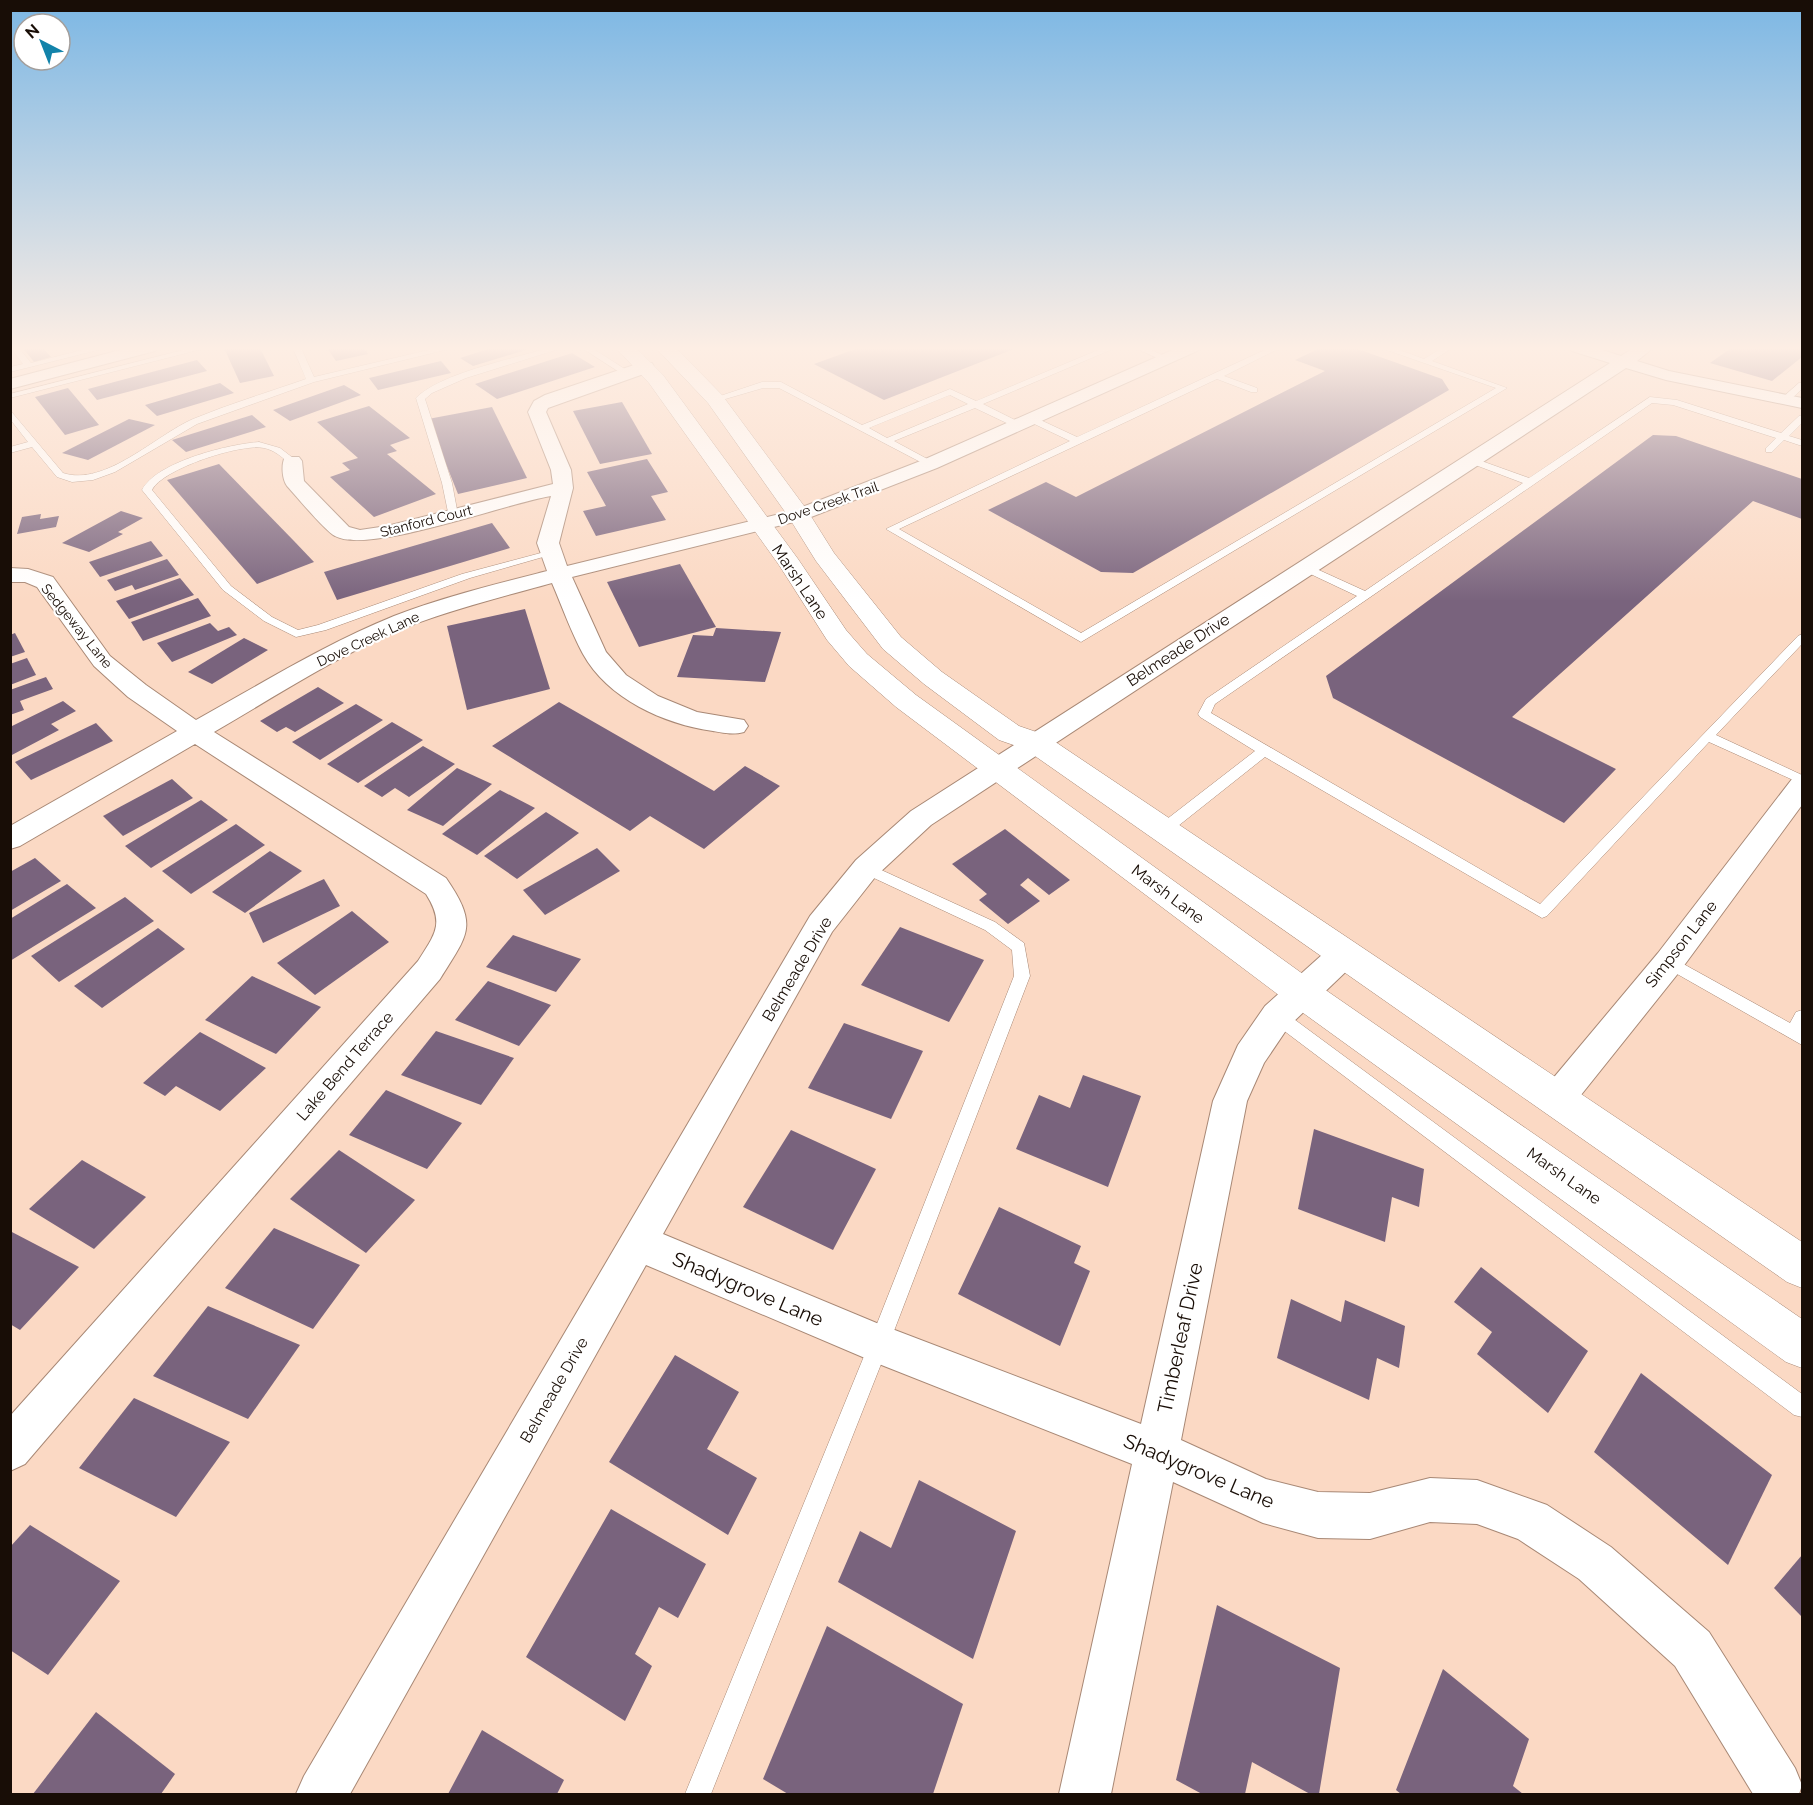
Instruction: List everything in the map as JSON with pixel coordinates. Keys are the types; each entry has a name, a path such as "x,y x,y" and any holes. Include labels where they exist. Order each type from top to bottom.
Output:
{"main road":[{"name":"Marsh Lane","path":"693,432 790,564 836,634 858,660 906,701 998,767 1289,1004 1803,1346"},
{"path":"739,432 799,515 824,556 892,643 933,678 1010,733 1035,742 1803,1267"}],"street":[{"path":"545,432 561,470 563,488 548,543 595,654 617,680 649,702 692,720 735,726"},
{"name":"Dove Creek Trail","path":"761,526 799,515 930,464 1002,432"},
{"name":"Belmeade Drive","path":"322,1794 821,924 866,868 921,818 1035,742 1517,432"},
{"name":"Stanford Court","path":"292,461 294,482 342,532 360,536 388,532 533,493 563,488"},
{"name":"Dove Creek Lane","path":"10,839 325,657 402,621 471,598 555,564 761,526"},
{"name":"Sedgeway Lane","path":"10,575 28,576 45,582 102,661 137,691 195,732"},
{"name":"Lake Bend Terrace","path":"10,1449 429,970 454,928 451,906 436,886 195,732"},
{"name":"Simpson Lane","path":"1557,1099 1669,962 1803,786"},
{"name":"Timberleaf Drive","path":"1085,1794 1230,1101 1250,1055 1289,1004 1344,954"},
{"name":"Shadygrove Lane","path":"638,1243 879,1344 1156,1452 1263,1501 1318,1515 1370,1516 1430,1500 1477,1502 1530,1521 1595,1563 1692,1649 1790,1782"}],"lane":[{"path":"26,432 60,474 72,479 93,477 112,470 177,432"},
{"path":"431,432 447,483 453,515"},
{"path":"870,432 930,464"},
{"path":"887,441 908,432"},
{"path":"1059,432 1077,441"},
{"path":"1096,432 891,529 1080,638 1428,432"},
{"path":"1603,432 1210,702 1204,714 1542,912 1707,735 1803,638"},
{"path":"1769,432 1803,443"},
{"path":"1769,450 1789,432"},
{"path":"10,450 35,443"},
{"path":"292,461 274,448 260,444 239,447 170,469 152,480 147,490 227,588 268,619 296,634 322,628 466,576 555,564"},
{"path":"1473,461 1530,482"},
{"path":"1306,568 1365,595"},
{"path":"1707,735 1803,780"},
{"path":"1163,830 1264,751"},
{"path":"698,1794 879,1344 1022,976 1019,947 990,926 866,868"},
{"path":"1669,962 1798,1036 1803,1017"},
{"path":"1289,1004 1803,1407"}],"building":[{"path":"103,432 141,432 88,460 62,453"},
{"path":"197,432 249,432 186,452 172,440"},
{"path":"329,432 403,432 410,438 390,445 397,451 387,454 436,494 374,517 330,477 350,470 342,463 358,458"},
{"path":"433,432 504,432 527,478 458,494"},
{"path":"584,432 639,432 652,454 600,464"},
{"path":"1204,432 1376,432 1133,573 1101,572 988,510 1046,482 1076,497"},
{"path":"1653,435 1676,436 1802,479 1802,519 1753,501 1512,717 1616,769 1564,823 1333,698 1326,676"},
{"path":"647,459 668,492 651,496 666,520 596,536 583,511 606,506 587,472"},
{"path":"219,464 314,562 257,584 167,480"},
{"path":"121,511 143,518 118,532 123,534 89,552 62,543"},
{"path":"41,514 40,519 59,516 56,527 17,534 22,517"},
{"path":"492,523 510,548 337,600 324,572"},
{"path":"151,541 163,556 100,577 89,562"},
{"path":"167,559 179,575 135,590 132,585 115,591 107,580"},
{"path":"680,564 716,627 639,647 607,582"},
{"path":"180,578 194,595 129,619 116,601"},
{"path":"198,598 211,616 143,641 131,622"},
{"path":"525,609 550,689 467,710 447,626"},
{"path":"210,623 218,631 229,627 237,635 172,662 157,643"},
{"path":"716,628 781,632 765,682 677,677 693,635 713,636"},
{"path":"15,633 25,652 10,657 10,635"},
{"path":"244,638 268,650 212,684 188,672"},
{"path":"27,658 36,675 10,685 10,664"},
{"path":"46,677 53,689 20,701 24,710 10,715 10,690"},
{"path":"318,687 344,703 295,732 286,727 277,732 260,721"},
{"path":"63,701 76,711 51,724 59,730 10,756 10,727"},
{"path":"559,702 714,791 745,766 780,786 704,849 650,816 630,831 492,746"},
{"path":"356,704 383,720 320,760 292,742"},
{"path":"392,722 423,740 358,783 327,764"},
{"path":"96,723 113,741 31,780 15,762"},
{"path":"423,746 455,764 409,797 395,788 382,797 364,786"},
{"path":"457,768 492,784 443,826 407,810"},
{"path":"172,779 193,798 123,836 103,816"},
{"path":"500,790 535,808 477,855 442,834"},
{"path":"201,800 228,820 151,868 125,846"},
{"path":"546,812 579,833 517,879 484,856"},
{"path":"236,824 265,845 191,894 162,871"},
{"path":"1005,829 1070,880 1049,895 1028,878 1020,885 1040,901 1008,924 979,900 987,894 952,864"},
{"path":"597,848 620,871 545,915 523,890"},
{"path":"270,851 302,871 245,913 212,892"},
{"path":"35,858 61,881 10,911 10,872"},
{"path":"324,879 340,906 263,943 249,913"},
{"path":"67,884 96,908 10,961 10,919"},
{"path":"125,897 154,921 59,982 31,956"},
{"path":"352,911 389,942 315,995 277,963"},
{"path":"900,927 984,960 949,1022 861,985"},
{"path":"158,928 185,949 102,1008 74,986"},
{"path":"513,935 581,959 556,992 486,967"},
{"path":"252,976 321,1007 276,1054 205,1020"},
{"path":"488,981 551,1005 519,1046 455,1020"},
{"path":"844,1023 923,1051 891,1119 808,1088"},
{"path":"436,1031 514,1058 481,1105 401,1075"},
{"path":"200,1032 266,1068 220,1111 176,1086 165,1096 143,1083"},
{"path":"1083,1075 1141,1096 1108,1187 1016,1149 1039,1095 1070,1108"},
{"path":"386,1090 462,1123 427,1169 349,1135"},
{"path":"1314,1129 1424,1169 1419,1207 1392,1197 1385,1242 1298,1209"},
{"path":"791,1130 876,1169 833,1250 743,1207"},
{"path":"339,1150 415,1200 366,1253 290,1199"},
{"path":"82,1160 146,1197 94,1249 29,1209"},
{"path":"999,1207 1081,1246 1074,1263 1090,1271 1060,1346 958,1294"},
{"path":"274,1228 360,1265 313,1329 225,1288"},
{"path":"10,1231 79,1267 20,1330 10,1324"},
{"path":"1481,1267 1588,1351 1548,1413 1477,1354 1492,1332 1454,1302"},
{"path":"1291,1299 1341,1322 1345,1300 1405,1326 1399,1368 1377,1358 1369,1400 1277,1358"},
{"path":"208,1306 300,1345 248,1419 153,1376"},
{"path":"675,1355 739,1392 707,1449 757,1478 728,1535 609,1462"},
{"path":"1641,1373 1772,1475 1728,1565 1594,1452"},
{"path":"134,1398 230,1442 176,1517 79,1468"},
{"path":"919,1480 1016,1531 973,1659 838,1582 860,1531 891,1548"},
{"path":"611,1509 706,1564 678,1618 659,1607 635,1654 652,1666 625,1721 526,1657"},
{"path":"30,1525 120,1581 48,1675 10,1650 10,1547"},
{"path":"1802,1555 1802,1617 1774,1588"},
{"path":"1217,1605 1340,1668 1319,1794 1310,1794 1252,1762 1245,1794 1202,1794 1176,1780"},
{"path":"827,1626 963,1704 933,1794 788,1794 763,1779"},
{"path":"1443,1669 1529,1739 1513,1786 1523,1794 1401,1794 1396,1790"},
{"path":"96,1712 175,1774 161,1794 33,1794"},
{"path":"482,1730 564,1780 557,1794 448,1794"}]}
